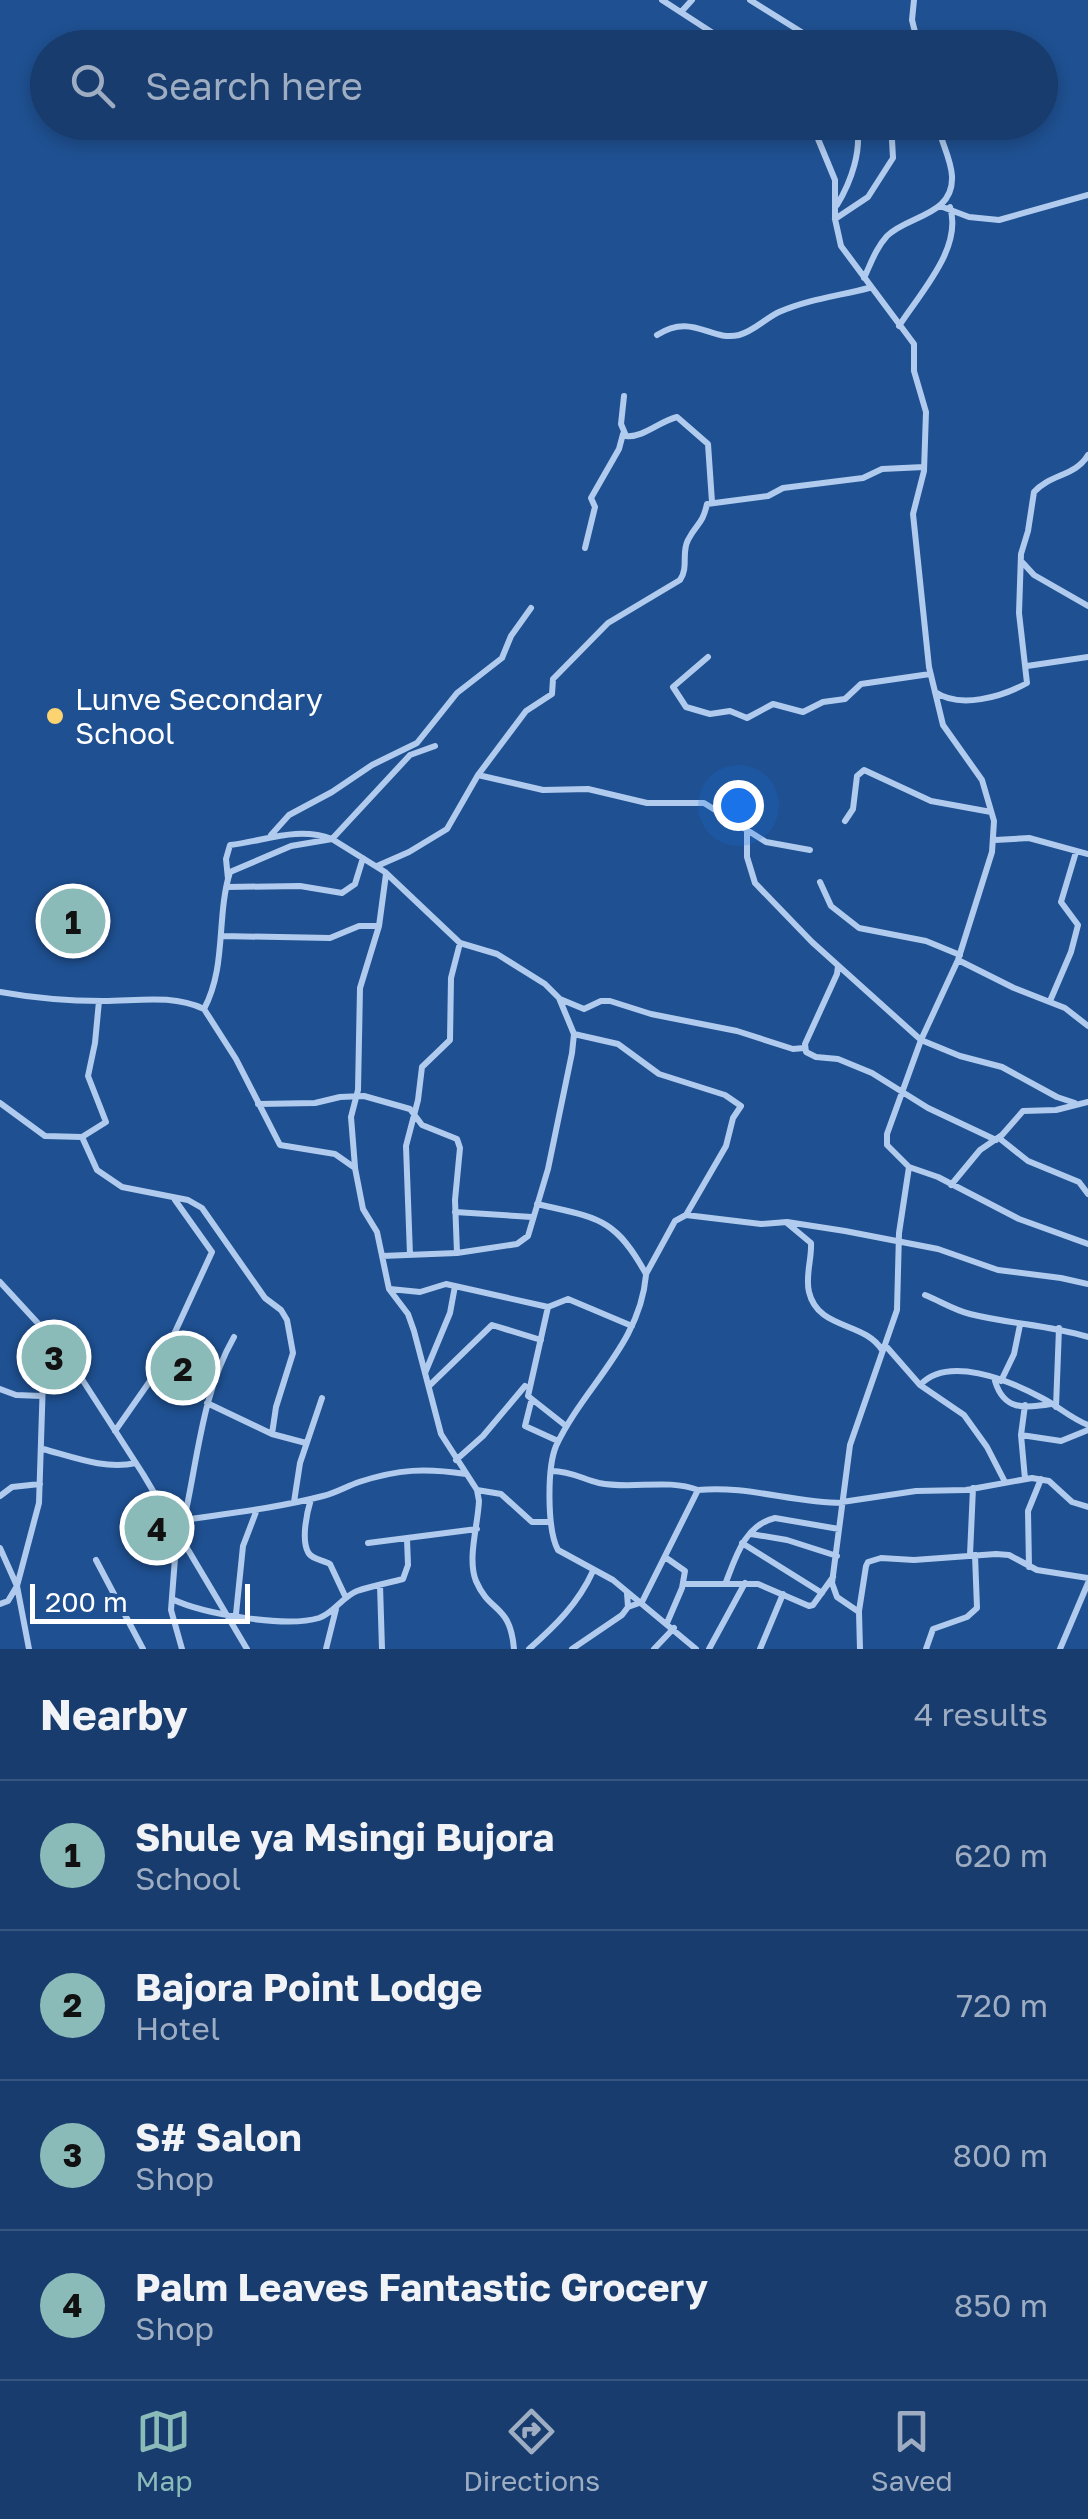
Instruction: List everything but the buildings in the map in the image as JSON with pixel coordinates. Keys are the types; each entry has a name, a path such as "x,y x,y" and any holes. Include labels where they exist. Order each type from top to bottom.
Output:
{"street":[{"path":"662,0 710,30"},
{"path":"682,11 692,0"},
{"path":"750,0 799,30"},
{"path":"914,0 914,30"},
{"path":"819,140 835,180 834,215 841,246 913,342 914,371 925,406 924,467 913,514 930,674 943,725 982,780 992,812 994,840 959,957 921,1040 887,1134 887,1145 909,1167 1018,1219 1088,1244"},
{"path":"834,215 848,187 858,140"},
{"path":"834,215 868,197 893,158 892,140"},
{"path":"864,279 878,247 888,235 940,206 946,198 952,172 942,140"},
{"path":"940,206 968,217 999,220 1088,195"},
{"path":"899,326 945,254 953,225 946,198"},
{"path":"657,334 673,327 691,326 721,334 740,334 774,314 811,300 869,288"},
{"path":"585,548 595,507 591,498 619,449 624,396"},
{"path":"623,433 635,437 656,424 682,419 710,446 712,502"},
{"path":"934,692 949,700 967,701 1025,685 1027,666 1019,613 1021,561 1035,489 1055,476 1079,468 1088,456"},
{"path":"377,866 441,834 461,809 478,775 526,712 552,694 553,679 608,623 680,580 686,571 686,541 704,520 705,508 712,502 863,478 882,469 924,467"},
{"path":"1021,561 1034,575 1077,596 1088,606"},
{"path":"204,1009 216,985 228,847 251,844 271,835 290,815 336,791 372,764 415,744 456,693 502,658 531,608"},
{"path":"708,657 673,691 686,707 710,714 730,711 747,718 769,705 806,712 824,702 845,699 861,684 930,674"},
{"path":"1027,666 1088,657"},
{"path":"227,883 234,869 284,849 332,839 410,756 434,746"},
{"path":"845,821 853,810 857,776 864,770 931,800 992,812"},
{"path":"478,775 543,790 588,789 647,803 704,803 766,842 810,850"},
{"path":"747,829 747,857 754,880 838,965 921,1040 1002,1067 1056,1096 1088,1102"},
{"path":"271,835 311,832 332,839 377,866 460,942 497,954 546,984 559,998 574,1034 548,1170 524,1242 457,1253 382,1256"},
{"path":"994,840 1035,839 1088,854"},
{"path":"1050,1002 1078,925 1061,902 1076,852"},
{"path":"227,883 300,886 342,893 354,884 363,858"},
{"path":"385,872 380,926 360,988 356,1096 351,1118 355,1168 363,1210 377,1232 389,1289 408,1314 441,1434 477,1490 474,1577 507,1617 514,1649"},
{"path":"820,882 831,906 858,928 926,940 1014,988 1072,1012 1088,1026"},
{"path":"222,936 330,938 360,926 380,926"},
{"path":"410,1255 405,1153 424,1064 450,1040 451,978 460,942"},
{"path":"804,1048 838,965"},
{"path":"0,992 99,1001 168,999 204,1009 283,1147 335,1154 355,1168"},
{"path":"559,998 584,1008 610,1001 737,1031 792,1049 804,1048"},
{"path":"0,1104 45,1136 82,1137 106,1122 88,1073 96,1044 99,1001"},
{"path":"574,1034 618,1044 660,1074 725,1094 741,1106 726,1146 686,1215 675,1221 646,1274 621,1350 566,1426 552,1455 549,1522 558,1550 613,1580 696,1649"},
{"path":"804,1048 811,1056 838,1059 872,1073 928,1108 998,1139 1028,1161 1078,1182 1088,1194"},
{"path":"258,1104 315,1103 356,1096 406,1108 418,1123 454,1137 460,1145 455,1212 457,1253"},
{"path":"951,1185 980,1150 998,1139 1026,1109 1056,1110 1075,1102"},
{"path":"82,1137 94,1166 127,1190 195,1202 265,1298 281,1310 287,1320 293,1353 276,1406 272,1434"},
{"path":"859,1612 836,1598 838,1529 850,1445 898,1310 898,1242 909,1167"},
{"path":"174,1199 212,1252"},
{"path":"537,1204 609,1224 646,1274"},
{"path":"455,1212 532,1217"},
{"path":"686,1215 760,1224 786,1222 949,1252 998,1270 1088,1284"},
{"path":"786,1222 811,1244 808,1286 815,1306 831,1320 873,1339 920,1385 964,1415 987,1446 1005,1482"},
{"path":"115,1431 158,1370 212,1252 228,1243"},
{"path":"0,1282 58,1344 248,1649"},
{"path":"389,1289 420,1292 442,1284 489,1291 509,1300 548,1307 568,1299 632,1326"},
{"path":"425,1373 450,1313 455,1286"},
{"path":"925,1295 962,1312 1020,1325 1059,1328 1088,1338"},
{"path":"548,1307 527,1390 531,1401 525,1426 558,1441"},
{"path":"430,1385 492,1325 541,1340"},
{"path":"1020,1325 1014,1354 998,1380 1004,1401 1054,1406"},
{"path":"1054,1406 1059,1328"},
{"path":"184,1520 207,1403 224,1354 234,1338"},
{"path":"0,1604 8,1601 17,1586 39,1503 42,1396 49,1358 58,1344"},
{"path":"920,1385 929,1375 940,1372 964,1372 998,1380 1054,1406 1088,1428"},
{"path":"456,1460 483,1436 529,1381"},
{"path":"0,1389 16,1395 42,1396"},
{"path":"294,1502 306,1443 322,1398"},
{"path":"531,1401 566,1426"},
{"path":"207,1403 272,1434 306,1443"},
{"path":"1025,1406 1021,1435 1025,1479"},
{"path":"1021,1435 1061,1441 1088,1428"},
{"path":"43,1449 102,1465 136,1464"},
{"path":"170,1522 256,1511 420,1468 466,1474"},
{"path":"552,1471 603,1483 680,1485 813,1502 1041,1479 1056,1484 1072,1502 1088,1507"},
{"path":"1029,1566 1028,1511 1041,1479"},
{"path":"1,1492 40,1484"},
{"path":"926,1649 934,1629 968,1617 977,1608 972,1555 973,1488"},
{"path":"477,1490 501,1494 532,1522 549,1522"},
{"path":"572,1649 642,1602 698,1490"},
{"path":"311,1499 306,1524 307,1551 330,1564 346,1598"},
{"path":"236,1614 243,1546 256,1511"},
{"path":"726,1582 742,1543 767,1520 838,1529"},
{"path":"368,1543 477,1529"},
{"path":"177,1531 171,1610 182,1649"},
{"path":"750,1534 787,1540 837,1556"},
{"path":"172,1599 191,1608 225,1613 318,1618 346,1598 403,1579 407,1574 407,1539"},
{"path":"742,1543 822,1594"},
{"path":"0,1548 17,1586 28,1649"},
{"path":"860,1649 859,1612 866,1566 872,1560 972,1555 1009,1555 1029,1566 1088,1580 1086,1596 1060,1649"},
{"path":"654,1649 671,1626 683,1584 683,1568 665,1557"},
{"path":"96,1560 143,1649"},
{"path":"528,1649 570,1612 593,1571"},
{"path":"683,1584 758,1584 809,1606 814,1605 834,1576"},
{"path":"710,1649 745,1583"},
{"path":"380,1586 382,1649"},
{"path":"627,1592 628,1608"},
{"path":"760,1649 783,1594"},
{"path":"326,1649 336,1607"}],"place":[{"name":"Lunve Secondary School","path":"55,716"},
{"name":"Shule ya Msingi Bujora","path":"73,921"},
{"name":"S# Salon","path":"54,1357"},
{"name":"Bajora Point Lodge","path":"183,1368"},
{"name":"Palm Leaves Fantastic Grocery","path":"157,1528"}]}
